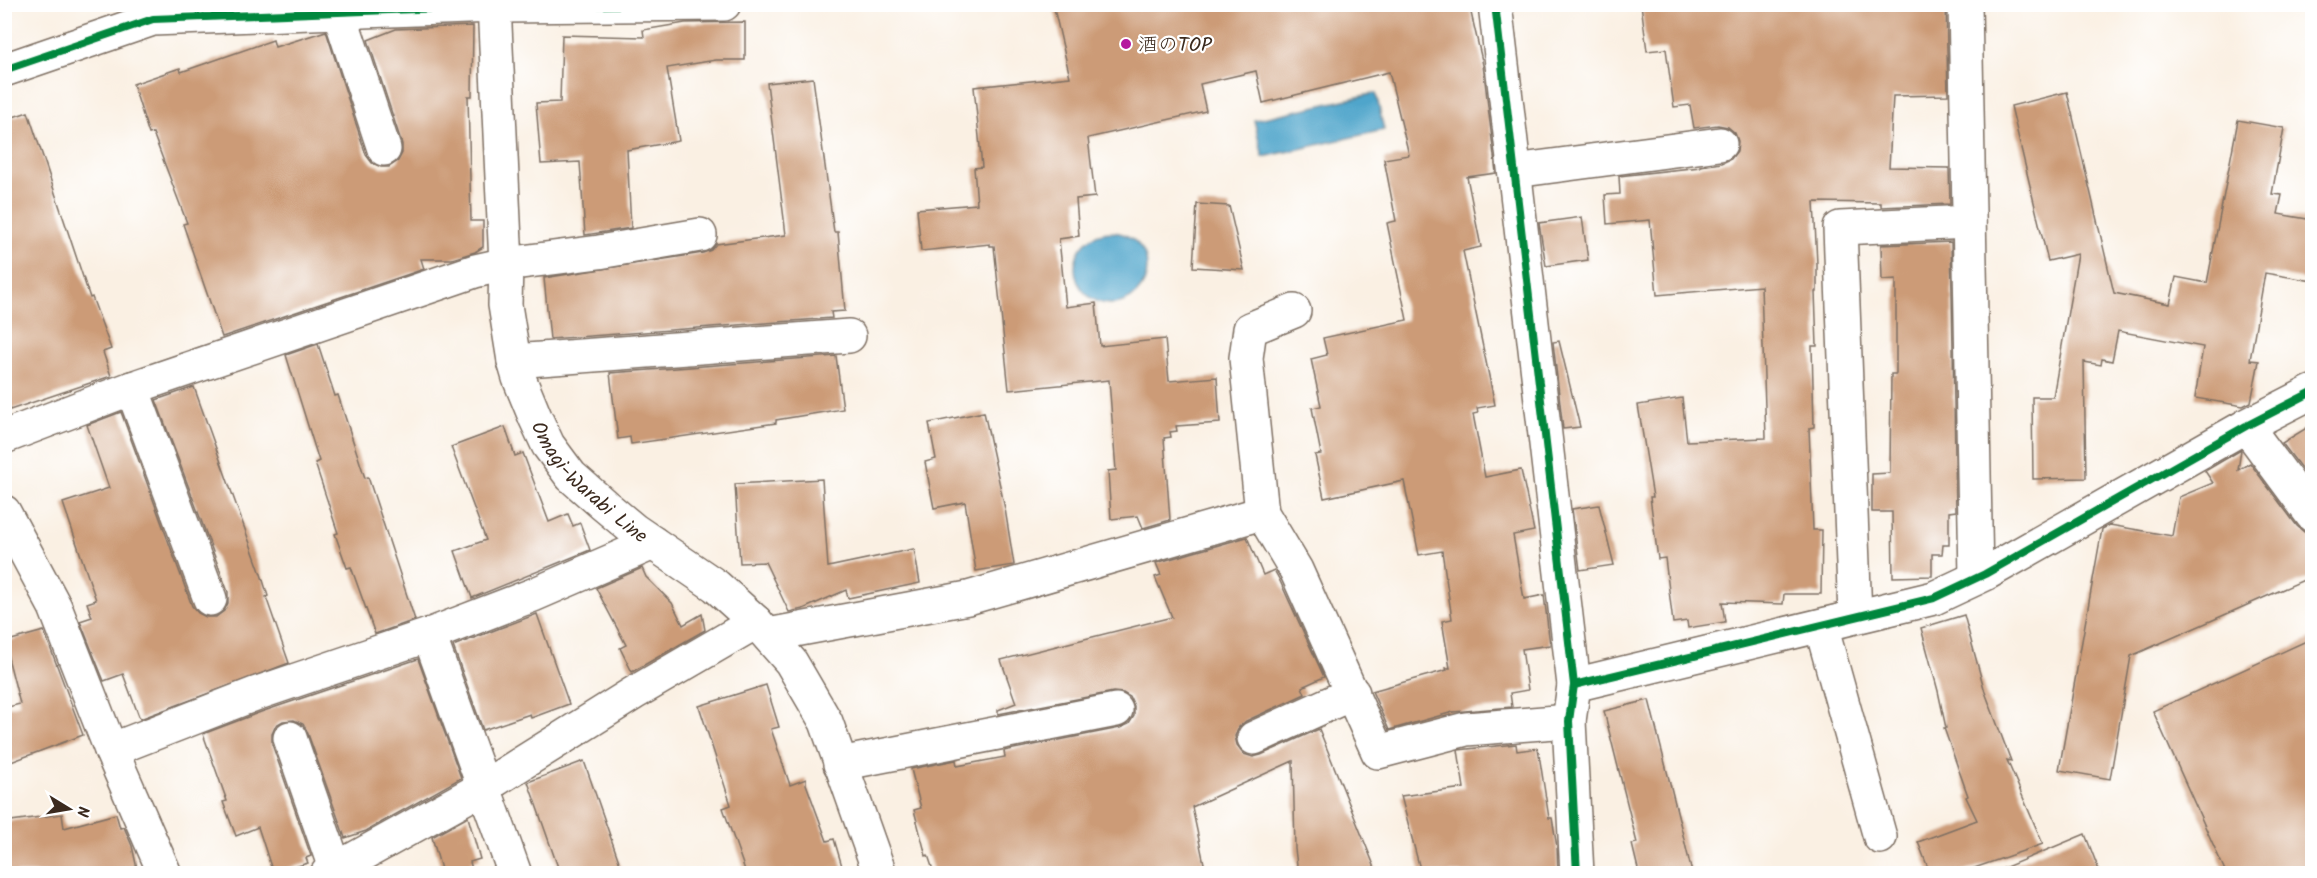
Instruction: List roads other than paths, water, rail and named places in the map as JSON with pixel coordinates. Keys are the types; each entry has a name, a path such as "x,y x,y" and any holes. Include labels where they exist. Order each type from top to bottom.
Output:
{"street":[{"path":"4,70 153,18 494,5 724,4"},
{"path":"1495,4 1574,684 1569,721 1577,873"},
{"path":"1965,4 1976,577"},
{"name":"Omagi-Warabi Line","path":"494,5 506,264 505,306 514,361 534,417 548,445 571,476 653,543 716,586 762,629 791,662 826,723 880,873"},
{"path":"339,12 384,149"},
{"path":"1515,171 1720,144"},
{"path":"1855,616 1840,228 1969,222"},
{"path":"4,437 132,388 475,271 506,264 599,252 700,235"},
{"path":"1294,311 1250,329 1246,358 1262,513 1296,570 1378,752 1466,729 1569,721"},
{"path":"514,361 849,336"},
{"path":"132,388 210,599"},
{"path":"1574,684 1934,598 1985,574 2246,426 2313,392"},
{"path":"2246,426 2313,515"},
{"path":"4,512 56,607 111,750 165,873"},
{"path":"290,738 331,871 484,786 634,693 762,629 968,598 1262,513"},
{"path":"111,750 255,694 429,635 533,595 653,543"},
{"path":"1821,626 1880,837"},
{"path":"429,635 515,873"},
{"path":"1254,738 1353,693"},
{"path":"840,764 1116,710"}],"water":[{"path":"1376,93 1384,130 1263,157 1254,120"},
{"path":"1111,232 1125,235 1137,242 1144,254 1147,268 1144,282 1137,294 1125,301 1111,304 1097,301 1085,294 1078,282 1075,268 1078,254 1085,242 1097,235"}],"place":[{"name":"酒のTOP","path":"1126,44"}]}
